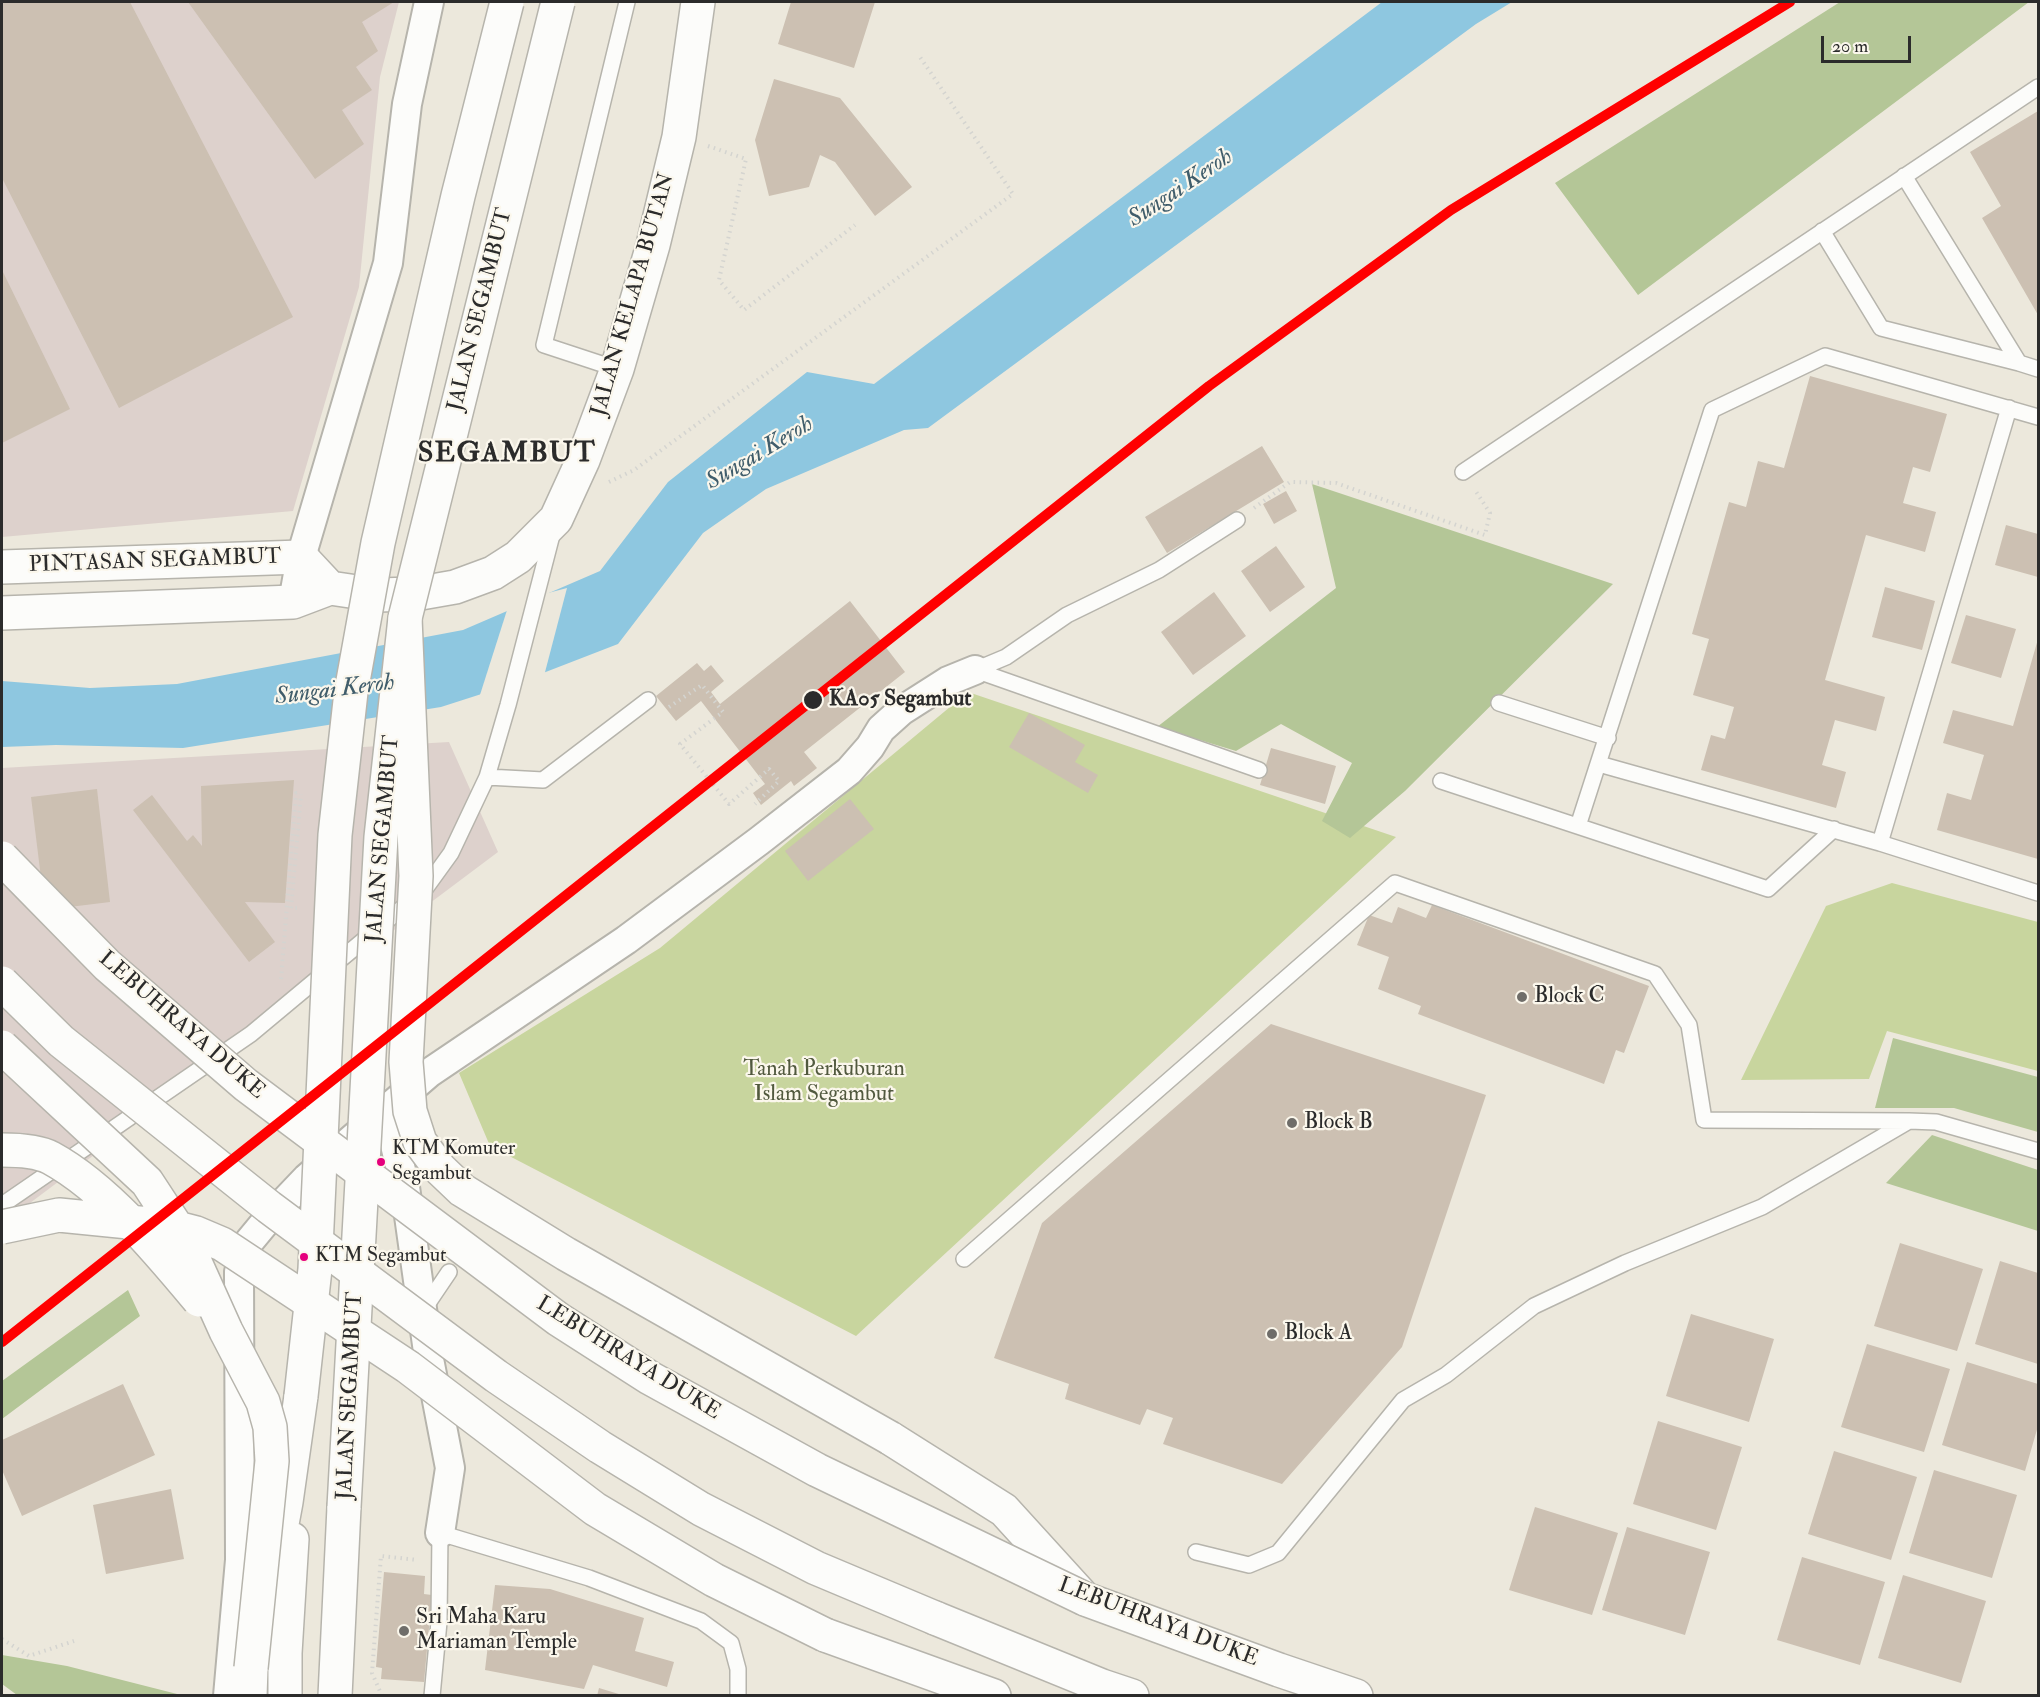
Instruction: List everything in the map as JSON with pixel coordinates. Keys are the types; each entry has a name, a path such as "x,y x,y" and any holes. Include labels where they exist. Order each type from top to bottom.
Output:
{"main road":[{"name":"JALAN SEGAMBUT","path":"285,1695 285,1653 301,1396 315,1269 335,835 351,692 384,520 463,175 507,2"},
{"name":"JALAN SEGAMBUT","path":"339,1686 381,837 405,618 558,2"},
{"name":"JALAN KELAPA BUTAN","path":"556,519 583,460 617,369 653,245 679,137 698,2"},
{"name":"PINTASAN SEGAMBUT","path":"2,614 293,602 330,588 377,595 415,594 455,587 493,573 518,557 556,519"},
{"name":"PINTASAN SEGAMBUT","path":"2,567 301,557 330,588"},
{"path":"405,618 416,876 406,1062 410,1111 420,1142 440,1168 462,1190 576,1260 890,1438 1004,1510 1085,1599"},
{"name":"LEBUHRAYA DUKE","path":"2,858 107,965 246,1085 558,1319 650,1378 818,1470 1085,1599 1279,1670 1356,1695"},
{"path":"2,983 61,1041 269,1207 496,1377 600,1447 702,1509 816,1568 1102,1686 1132,1695"},
{"path":"2,1047 147,1182 185,1240 226,1331 264,1402 270,1427 272,1461 250,1682"},
{"path":"2,1150 49,1157 93,1188 157,1250 226,1331"},
{"path":"2,1227 59,1215 169,1226 196,1233 222,1244 408,1368 596,1509 714,1580 825,1635 994,1695"},
{"path":"250,1682 284,1512 301,1396"}],"street":[{"path":"293,602 301,557 388,263 407,104 429,2"},
{"path":"228,1695 240,1560 239,1272 248,1243 307,1178 387,1111 429,1072 626,940 840,778 870,747 881,729 901,711 948,681 975,670"},
{"path":"387,1111 405,1187 429,1359 450,1468 440,1533"}],"lane":[{"path":"617,369 544,345 627,2"},
{"path":"1463,472 2038,87"},
{"path":"1904,176 2019,363"},
{"path":"1822,231 1881,328 2038,369"},
{"path":"1578,826 1712,410 1825,356 2038,417"},
{"path":"1880,843 2009,408"},
{"name":"JALAN KELAPA BUTAN","path":"2,1205 251,1035 424,889 452,853 487,777 556,519"},
{"path":"975,670 1006,657 1067,615 1159,570 1237,520"},
{"path":"975,670 1259,770"},
{"path":"487,777 543,780 648,700"},
{"path":"1499,703 1608,738"},
{"path":"1599,764 1834,829 2038,893"},
{"path":"1441,781 1767,889 1834,829"},
{"path":"964,1259 1395,883 1655,974 1689,1025 1704,1120 1936,1122 2038,1151"},
{"path":"1196,1552 1249,1565 1278,1553 1403,1400 1446,1375 1534,1306 1625,1263 1762,1208 1909,1121"},
{"path":"422,1311 449,1272"},
{"path":"432,1695 439,1622 440,1533 589,1578 700,1621 731,1643 738,1669 738,1695"}],"path":[{"path":"570,490 600,486 634,470 1013,194 920,57"},
{"path":"679,137 746,159 719,280 744,310 855,225"},
{"path":"1237,520 1290,482 1336,483 1485,535 1490,513 1463,472"},
{"path":"648,700 664,711 702,685 723,712 680,744 729,804 769,769 776,777"},
{"path":"286,1005 281,975 296,793 301,794 291,908 297,909"},
{"path":"382,1695 372,1673 381,1556 440,1562"},
{"path":"2,1639 29,1656 74,1641"}],"shaded area":[{"path":"2,2 399,2 380,77 359,287 293,511 2,537"},
{"path":"449,742 498,852 2,1224 2,768"}],"green space":[{"path":"1840,2 2029,2 1638,295 1555,183"},
{"path":"1312,484 1613,584 1405,791 1350,838 1322,821 1352,763 1281,724 1236,751 1157,727 1336,588"},
{"name":"Tanah Perkuburan Islam Segambut","path":"968,692 1396,837 856,1336 490,1146 459,1073 660,948"},
{"path":"1892,883 2038,922 2038,1071 1887,1031 1869,1079 1741,1080 1826,906"},
{"path":"1893,1038 2038,1077 2038,1132 1954,1108 1875,1108"},
{"path":"1932,1135 2038,1170 2038,1231 1886,1183"},
{"path":"128,1290 140,1316 2,1419 2,1381"},
{"path":"2,1655 67,1666 181,1695 17,1695 2,1684"}],"water":[{"name":"Sungai Keroh","path":"1382,2 1512,2 1476,24 928,428 904,430 766,489 703,533 618,644 525,680 441,707 183,748 56,745 2,747 2,681 90,688 177,684 463,630 600,571 668,482 807,372 874,384"}],"pier":[{"path":"567,588 544,676 479,698 508,607 529,598"}],"building":[{"path":"2,2 130,2 293,317 119,408 2,178"},
{"path":"188,2 394,2 362,22 378,51 356,67 372,90 342,110 364,144 315,179"},
{"path":"791,2 875,2 854,68 778,44"},
{"path":"774,79 840,98 912,187 875,216 835,162 820,155 809,187 769,196 755,140"},
{"path":"2038,111 2038,315 1982,218 2001,206 1970,152"},
{"path":"2,270 70,409 2,443"},
{"path":"1810,376 1947,414 1930,472 1913,467 1903,503 1936,512 1925,552 1866,535 1825,680 1885,697 1876,731 1835,720 1822,765 1846,772 1836,808 1701,770 1711,735 1725,739 1734,707 1693,695 1709,639 1692,634 1729,502 1746,507 1758,461 1784,468"},
{"path":"1262,446 1284,482 1167,553 1145,517"},
{"path":"1286,491 1297,511 1274,524 1263,504"},
{"path":"2006,525 2038,534 2038,577 1995,565"},
{"path":"1276,546 1305,587 1270,612 1241,571"},
{"path":"1885,587 1935,601 1922,650 1872,637"},
{"path":"1214,592 1246,636 1193,675 1161,632"},
{"name":"KA05 Segambut","path":"850,601 905,672 804,752 817,768 794,786 791,781 761,805 753,793 765,784 701,701 676,721 656,696 697,663 704,671 711,665 724,681 711,692 720,704"},
{"path":"1966,615 2016,629 2001,678 1951,663"},
{"path":"2038,639 2038,859 1937,830 1947,793 1971,800 1984,755 1943,743 1953,710 2013,726"},
{"path":"1029,713 1085,745 1075,762 1098,775 1088,793 1009,747"},
{"path":"1271,748 1336,766 1325,804 1260,785"},
{"path":"294,780 285,903 245,902 275,942 249,962 133,810 152,795 187,841 193,835 202,846 201,786"},
{"path":"97,789 110,902 45,910 31,797"},
{"path":"850,799 874,829 808,881 785,851"},
{"name":"Block C","path":"1432,905 1649,986 1624,1053 1616,1050 1604,1084 1418,1014 1421,1006 1378,989 1389,957 1357,945 1369,915 1392,923 1398,907 1426,918"},
{"path":"1271,1024 1486,1095 1402,1347 1282,1484 1163,1444 1173,1418 1147,1409 1140,1425 1065,1399 1069,1384 994,1358 1042,1223"},
{"path":"1900,1243 1983,1269 1957,1351 1874,1326"},
{"path":"2000,1261 2038,1273 2038,1364 1975,1344"},
{"path":"1691,1314 1774,1339 1749,1422 1666,1396"},
{"path":"1867,1344 1950,1369 1924,1452 1841,1427"},
{"path":"1967,1362 2038,1384 2038,1426 2025,1471 1942,1445"},
{"path":"123,1384 155,1455 22,1516 2,1470 2,1440"},
{"path":"1658,1421 1742,1447 1716,1530 1633,1504"},
{"path":"1834,1451 1917,1477 1891,1560 1808,1534"},
{"path":"1934,1470 2017,1495 1992,1578 1909,1553"},
{"path":"171,1489 184,1559 106,1574 93,1505"},
{"path":"1535,1507 1618,1533 1592,1615 1509,1590"},
{"path":"1627,1527 1710,1552 1685,1635 1602,1610"},
{"path":"1802,1557 1885,1582 1860,1665 1777,1640"},
{"name":"Sri Maha Karu Mariaman Temple","path":"384,1572 425,1576 424,1594 432,1595 424,1682 381,1679 382,1668 376,1667"},
{"path":"1903,1575 1986,1601 1961,1683 1878,1658"},
{"path":"495,1585 550,1589 644,1618 635,1651 674,1662 667,1687 593,1665 584,1689 485,1670"},
{"path":"599,1688 622,1695 622,1696 597,1696"}],"transit line":[{"path":"2,1342 1209,386 1451,210 1790,2"}],"place":[{"name":"KA05 Segambut","path":"813,700"},
{"name":"Block C","path":"1522,997"},
{"name":"Block B","path":"1292,1123"},
{"name":"KTM Komuter Segambut","path":"381,1162"},
{"name":"KTM Segambut","path":"304,1257"},
{"name":"Block A","path":"1272,1334"},
{"name":"Sri Maha Karu Mariaman Temple","path":"404,1631"}],"district":[{"name":"SEGAMBUT","path":"507,455"}]}
